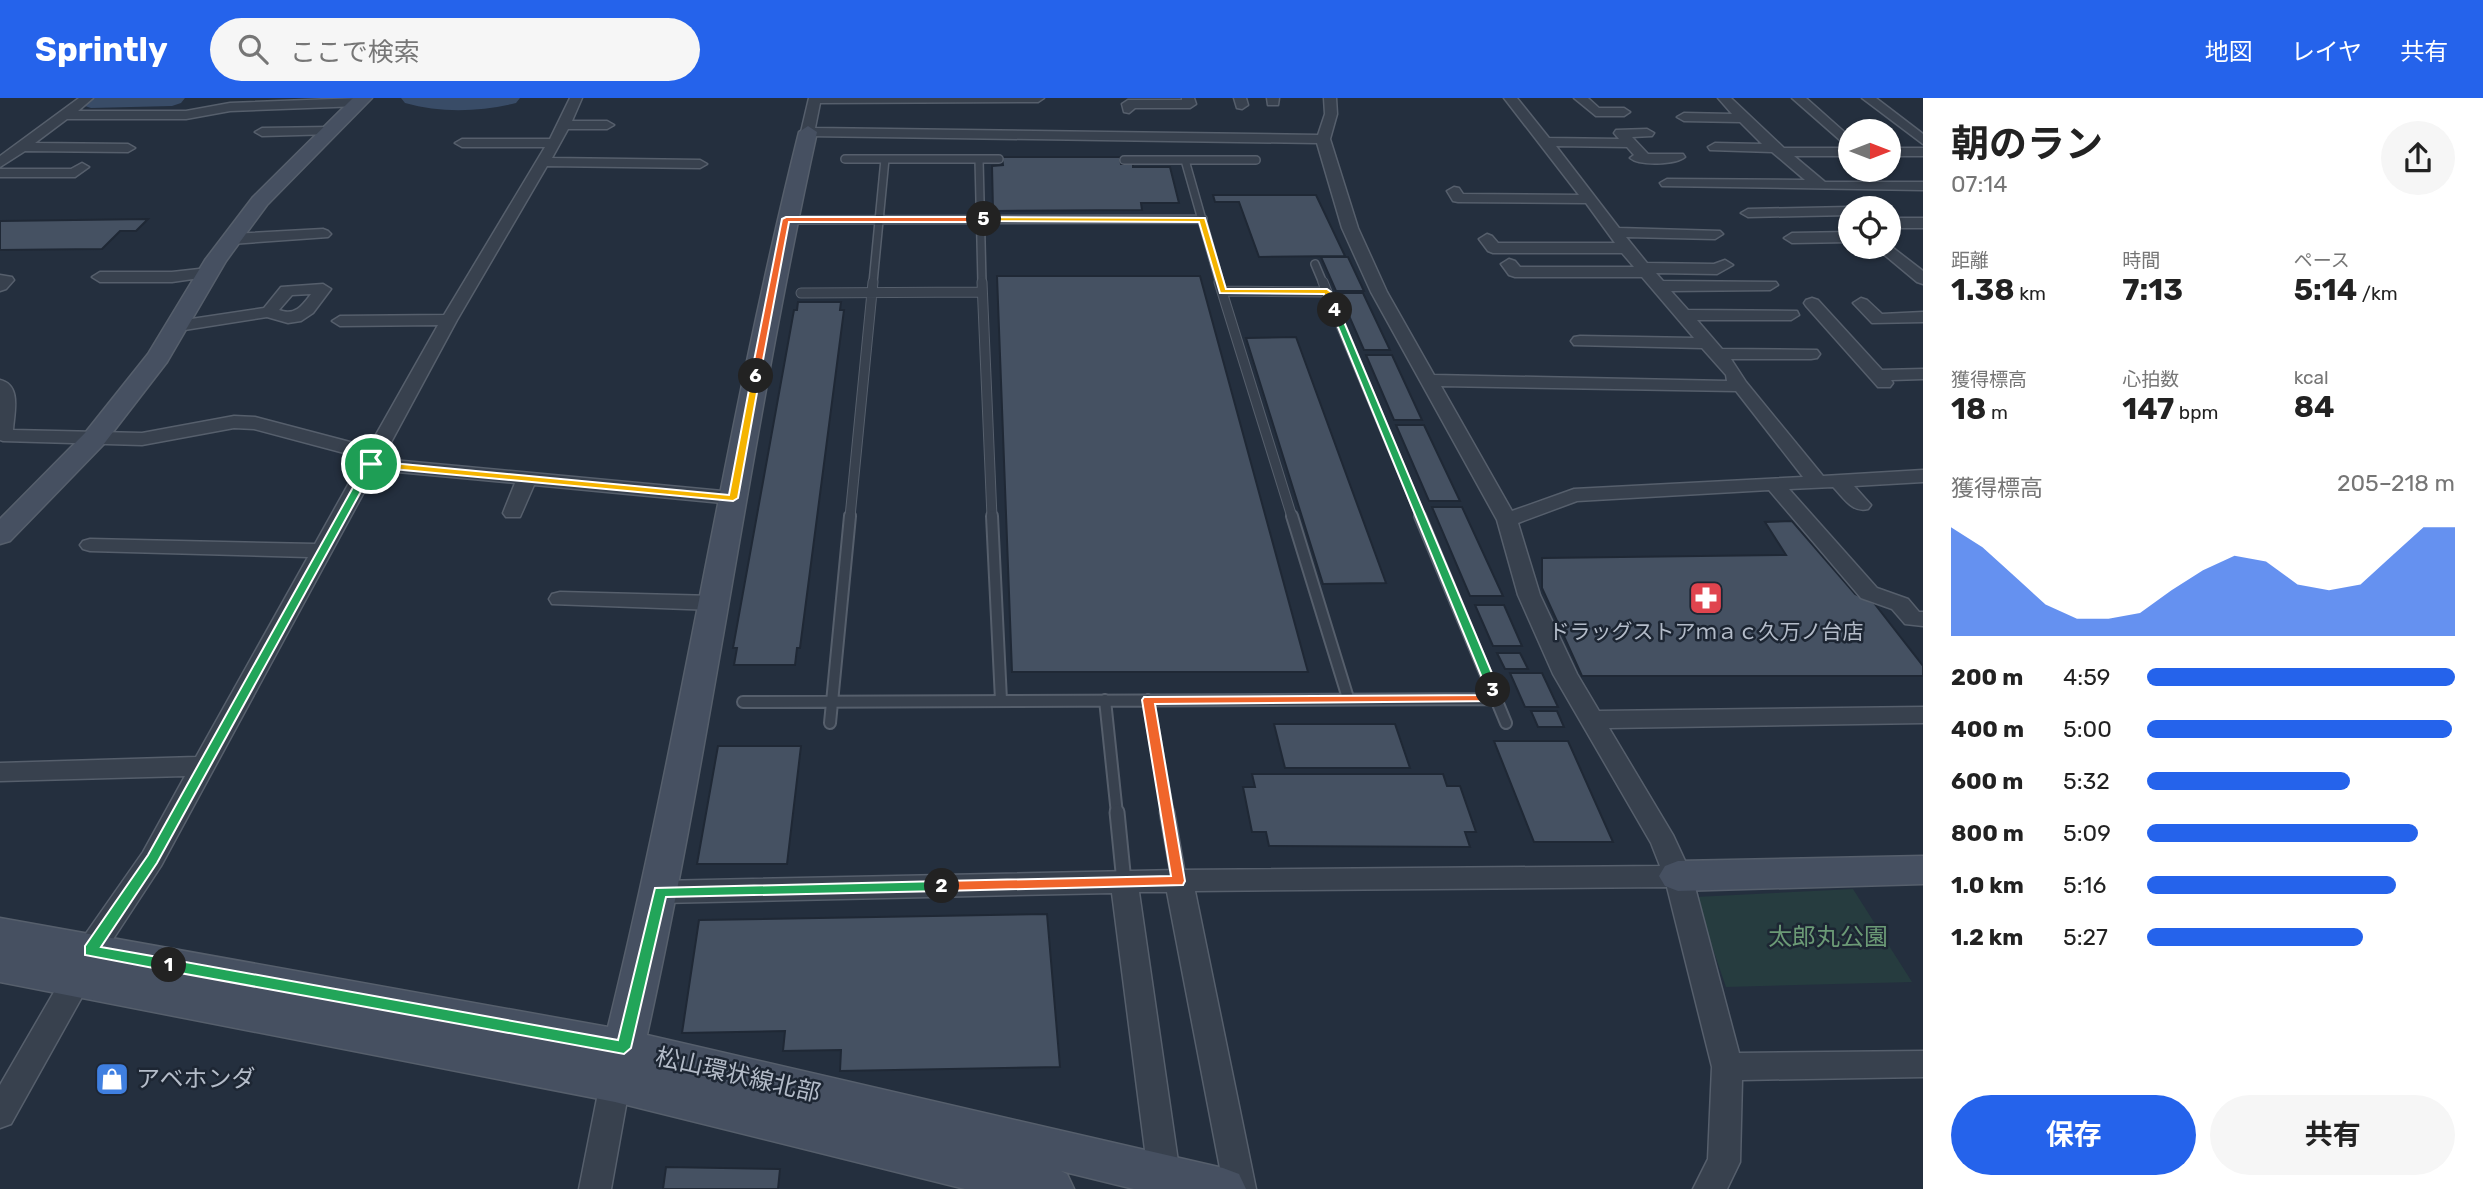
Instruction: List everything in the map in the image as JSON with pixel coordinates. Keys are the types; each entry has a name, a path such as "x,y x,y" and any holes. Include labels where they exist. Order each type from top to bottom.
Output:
{"street":[{"path":"1,164 87,98"},
{"path":"0,1114 84,965 152,859 449,320 554,143 576,98"},
{"path":"595,1189 619,1065 660,892 786,219 815,98 1039,102"},
{"path":"1129,109 1128,104 1190,104 1188,98"},
{"path":"1330,98 1331,114 1322,139 1350,228 1379,292 1507,520 1530,595 1565,674 1664,842 1678,876 1727,1067 1724,1162 1709,1189"},
{"path":"1510,98 1547,142 1613,232 1734,374 1735,383"},
{"path":"1580,98 1596,112 1625,112"},
{"path":"1724,98 1755,130 1838,201"},
{"path":"1798,98 1838,133"},
{"path":"1868,98 1923,140"},
{"path":"63,115 186,115 218,108 362,100"},
{"path":"0,535 94,439 158,357 231,239 287,171 362,100"},
{"path":"266,106 258,128 330,131"},
{"path":"1684,117 1744,118"},
{"path":"1020,134 1020,129 1029,121"},
{"path":"564,125 607,125"},
{"path":"1711,129 1755,130"},
{"path":"808,132 1322,139"},
{"path":"1646,132 1621,133 1641,158 1678,157"},
{"path":"1547,142 1630,143"},
{"path":"462,143 554,143"},
{"path":"21,147 108,151 128,148"},
{"path":"1715,147 1838,152"},
{"path":"1901,152 1923,152"},
{"path":"542,162 700,164"},
{"path":"1,164 75,173 82,167"},
{"path":"1667,183 1923,186"},
{"path":"1454,191 1458,198 1590,199"},
{"path":"1748,213 1838,211"},
{"path":"1901,223 1923,223"},
{"path":"1613,232 1715,234"},
{"path":"231,239 323,234"},
{"path":"1792,238 1838,237"},
{"path":"1487,239 1493,248 1626,248"},
{"path":"1898,259 1923,279"},
{"path":"1509,264 1514,272 1717,269 1725,265"},
{"path":"100,277 122,273 172,277 208,273"},
{"path":"0,280 6,280 0,286"},
{"path":"1658,286 1770,285"},
{"path":"1812,303 1880,379 1923,374"},
{"path":"1861,303 1878,319 1923,317"},
{"path":"178,326 269,312"},
{"path":"1683,315 1791,315"},
{"path":"340,321 449,320"},
{"path":"1580,340 1811,354"},
{"path":"1428,380 1722,387 1735,383 1744,387 1817,481"},
{"path":"0,385 6,393 3,435 142,439 234,422 255,423 374,459 527,478 733,498"},
{"path":"1507,520 1574,495 1923,477"},
{"path":"513,513 527,478"},
{"path":"1838,480 1861,505"},
{"path":"1774,484 1869,593 1900,604 1913,619 1923,619"},
{"path":"91,544 324,551"},
{"path":"560,599 714,603"},
{"path":"1593,720 1923,715"},
{"path":"0,772 204,766"},
{"path":"660,892 1923,870"},
{"path":"1179,881 1240,1189"},
{"path":"1124,882 1165,1182"},
{"name":"松山環状線北部","path":"0,934 84,965 619,1065 1165,1182 1223,1189"},
{"name":"松山環状線北部","path":"0,966 84,965"},
{"path":"1727,1067 1923,1064"},
{"name":"松山環状線北部","path":"619,1065 1051,1189"}],"lane":[{"path":"845,159 999,159"},
{"path":"830,723 885,159"},
{"path":"979,159 982,292 1001,700"},
{"path":"1124,160 1256,160"},
{"path":"1185,160 1222,291 1348,698"},
{"path":"786,219 1203,219"},
{"path":"1315,264 1506,723"},
{"path":"1222,291 1327,292"},
{"path":"801,293 982,292"},
{"path":"743,702 1496,699"},
{"path":"1105,700 1124,882"},
{"path":"1148,700 1179,881"}],"green space":[{"name":"太郎丸公園","path":"1853,889 1912,982 1726,987 1695,897"}],"building":[{"path":"1002,157 1120,157 1121,164 1133,164 1133,167 1170,167 1179,203 1141,203 1142,210 993,211 992,166 1003,165"},
{"path":"1213,195 1316,195 1345,256 1259,257 1239,202 1215,202"},
{"path":"148,219 136,231 120,231 102,249 0,250 0,221"},
{"path":"1321,257 1348,257 1364,291 1336,291"},
{"path":"997,276 1200,276 1308,672 1012,672"},
{"path":"1339,293 1363,293 1390,350 1364,350"},
{"path":"798,302 841,302 840,310 844,310 800,648 797,648 795,665 734,665 737,648 733,648 794,310 797,310"},
{"path":"1296,337 1386,583 1323,584 1246,338"},
{"path":"1366,355 1392,355 1422,420 1394,420"},
{"path":"1396,425 1424,425 1460,501 1429,501"},
{"path":"1432,507 1462,507 1503,596 1470,596"},
{"name":"ドラッグストアｍａｃ久万ノ台店","path":"1792,521 1855,594 1874,603 1923,666 1923,676 1582,676 1542,588 1542,558 1786,555 1765,522"},
{"path":"1475,605 1504,605 1522,646 1493,646"},
{"path":"1497,653 1520,653 1528,669 1505,669"},
{"path":"1510,673 1542,673 1558,707 1525,707"},
{"path":"1531,711 1557,711 1564,727 1538,727"},
{"path":"1274,724 1395,724 1410,768 1285,768"},
{"path":"1494,741 1568,741 1613,842 1534,842"},
{"path":"718,746 801,746 787,864 697,864"},
{"path":"1252,774 1443,774 1447,786 1460,786 1476,832 1465,832 1470,847 1269,846 1266,832 1252,832 1243,787 1255,787"},
{"path":"1047,914 1060,1067 840,1071 841,1050 783,1051 785,1031 682,1033 699,920"},
{"path":"666,1167 780,1169 778,1189 663,1189"}],"waterway":[{"path":"91,100 172,98"},
{"path":"414,98 460,103 507,98"}],"place":[{"name":"ドラッグストアｍａｃ久万ノ台店","path":"1706,598"},
{"name":"アベホンダ","path":"112,1079"}],"route":[{"path":"786,219 1203,219 1222,291 1327,292 1496,699 1148,700 1179,881 660,892 624,1048 90,950 152,859 371,464 733,498 786,219"}]}
